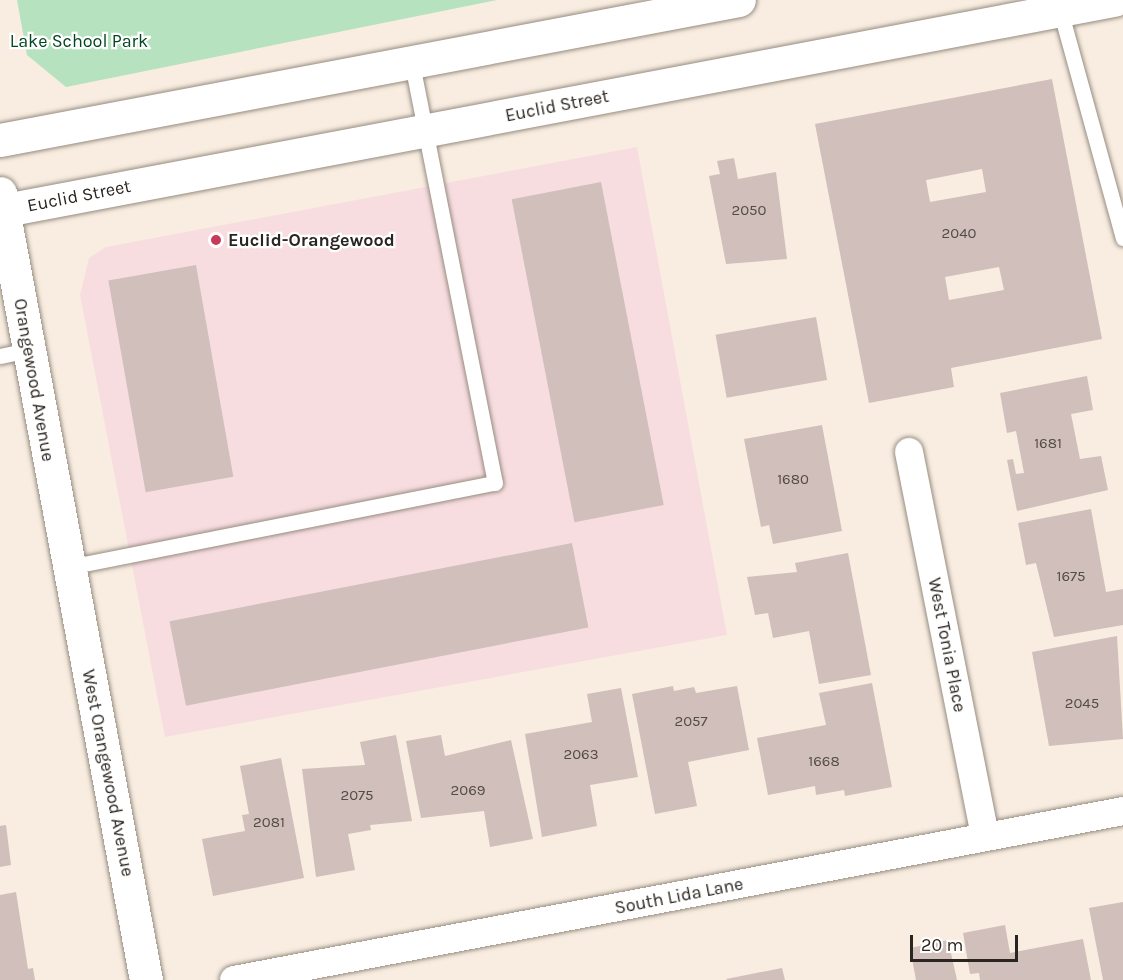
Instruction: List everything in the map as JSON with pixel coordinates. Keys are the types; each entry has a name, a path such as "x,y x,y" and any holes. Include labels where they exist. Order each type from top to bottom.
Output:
{"main road":[{"path":"0,140 739,0"},
{"name":"Euclid Street","path":"1,205 426,130 1059,5 1114,0"},
{"name":"Orangewood Avenue","path":"1,205 14,353 69,567"},
{"name":"West Orangewood Avenue","path":"69,567 146,980"}],"street":[{"name":"West Tonia Place","path":"909,452 985,837"},
{"name":"South Lida Lane","path":"234,980 1123,811"}],"lane":[{"path":"1059,5 1123,238"},
{"path":"69,567 495,483 412,62"}],"shaded area":[{"path":"637,147 727,635 165,737 80,295 89,258 106,247"}],"green space":[{"name":"Lake School Park","path":"17,0 497,0 66,87 27,55"}],"building":[{"path":"1052,79 1102,339 951,368 954,387 869,403 815,124","holes":["982,169 986,192 930,202 926,180","999,267 1004,290 949,300 945,277"]},
{"path":"734,158 738,179 776,172 787,259 726,264 709,176 720,174 717,161"},
{"path":"601,182 664,505 574,522 512,199"},
{"path":"196,265 233,477 146,492 108,280"},
{"path":"816,317 827,380 727,398 716,335"},
{"path":"1087,376 1093,410 1071,414 1080,459 1101,456 1108,490 1017,511 1007,460 1013,459 1016,474 1024,473 1016,431 1007,433 1000,393"},
{"path":"822,425 842,531 773,544 769,525 761,527 744,439"},
{"path":"1091,509 1106,592 1123,589 1123,625 1054,637 1036,563 1026,565 1018,523"},
{"path":"572,543 588,627 186,706 170,621"},
{"path":"848,553 871,675 819,684 809,631 773,638 768,613 755,615 747,577 797,572 795,563"},
{"path":"1117,636 1123,739 1049,746 1032,652"},
{"path":"872,683 892,787 845,796 844,790 816,795 815,786 768,795 757,738 826,725 819,693"},
{"path":"673,686 674,691 694,687 696,693 737,686 749,750 688,762 697,806 655,814 632,694"},
{"path":"621,688 638,777 590,785 597,826 542,837 525,734 592,722 587,694"},
{"path":"396,735 412,821 370,825 371,830 348,834 355,870 316,877 302,769 365,765 360,742"},
{"path":"441,735 445,756 511,740 533,839 490,847 484,811 421,818 406,741"},
{"path":"281,758 304,878 213,896 202,839 245,831 242,815 249,814 240,766"},
{"path":"6,825 11,865 0,867 0,826"},
{"path":"16,892 28,969 33,968 35,980 0,980 0,895"},
{"path":"1123,902 1123,980 1103,980 1089,908"},
{"path":"1005,925 1010,953 1083,939 1091,980 980,980 979,973 970,974 963,933"},
{"path":"948,940 957,980 916,980 910,948"},
{"path":"782,968 785,980 726,979"}],"place":[{"name":"Euclid-Orangewood","path":"216,240"}]}
